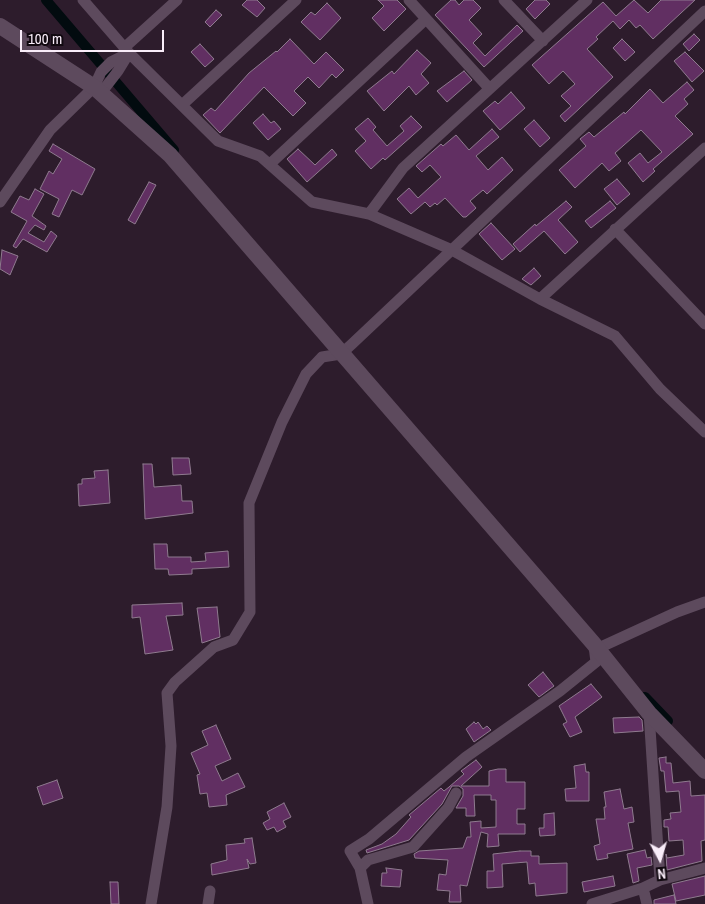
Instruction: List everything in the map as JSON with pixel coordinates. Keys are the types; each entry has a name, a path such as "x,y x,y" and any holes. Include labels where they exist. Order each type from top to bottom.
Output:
{"street":[{"path":"83,0 126,50 218,141 260,156 271,163 312,202 369,214 450,249 540,299 615,336 660,389 705,432"},
{"path":"102,87 101,72 177,0"},
{"path":"182,105 296,0"},
{"path":"409,0 489,88"},
{"path":"504,0 543,41"},
{"path":"369,214 403,168 587,0"},
{"path":"151,904 167,807 171,746 167,693 175,682 214,647 232,640 247,619 250,612 251,570 249,503 282,422 306,374 322,357 347,349 450,249 705,11"},
{"path":"271,163 426,19"},
{"path":"0,26 102,87 170,155 347,349 598,645 649,713 705,771"},
{"path":"0,202 50,130 102,87 118,71 126,50"},
{"path":"540,299 705,148"},
{"path":"615,229 705,324"},
{"path":"598,645 705,602"},
{"path":"368,904 360,868 350,851 368,839 466,757 560,691 596,662 598,645"},
{"path":"649,713 660,880"},
{"path":"360,868 368,860 412,847 442,815 456,793"},
{"path":"592,904 643,888 660,880 705,868"},
{"path":"643,888 646,904"},
{"path":"208,904 210,891"}],"building":[{"path":"247,0 257,0 265,8 257,17 242,5"},
{"path":"378,0 397,0 406,9 384,31 372,18 384,6"},
{"path":"451,0 455,0 459,5 464,0 473,0 481,8 469,20 482,34 473,43 485,56 517,25 523,31 484,67 435,15"},
{"path":"535,0 546,0 550,4 535,19 526,9"},
{"path":"634,0 648,13 661,0 695,0 653,39 640,25 636,28 629,20 620,29 613,21 596,37 598,39 587,49 613,77 565,122 560,116 571,106 561,96 575,84 563,71 549,84 532,65 603,2 616,16"},
{"path":"327,3 341,18 320,40 301,22 311,12 315,15"},
{"path":"216,10 222,15 210,27 205,22"},
{"path":"694,34 700,40 689,51 683,44"},
{"path":"290,39 314,64 326,52 344,70 336,78 332,74 319,88 308,77 294,91 306,103 293,116 264,87 220,133 203,115 211,108 215,111 249,73 277,52"},
{"path":"622,39 635,52 625,61 613,48"},
{"path":"200,44 214,59 205,67 191,52"},
{"path":"417,50 431,63 421,74 429,83 416,95 409,86 384,111 367,91 392,71 394,74"},
{"path":"685,52 704,71 692,82 674,61"},
{"path":"464,71 472,80 447,102 437,91"},
{"path":"687,82 694,90 684,99 688,104 675,116 693,134 653,169 655,171 643,182 628,163 640,153 648,163 662,152 641,130 615,153 621,161 609,171 602,163 575,188 559,170 586,146 580,139 589,132 594,137 624,112 625,114 650,89 663,103"},
{"path":"511,92 525,108 500,130 483,111 495,101 498,104"},
{"path":"263,114 271,123 274,121 281,129 268,140 253,123"},
{"path":"411,116 422,127 385,160 383,158 371,169 355,151 366,141 355,129 368,118 376,127 373,130 387,146 404,131 400,126"},
{"path":"534,120 550,138 540,147 524,129"},
{"path":"492,129 499,137 476,156 488,170 502,157 513,170 487,194 483,190 470,201 476,208 466,217 463,217 445,198 437,205 435,203 430,207 425,202 411,214 397,199 409,188 418,198 441,177 430,165 422,172 416,166 441,144 443,146 456,135 469,150"},
{"path":"53,144 95,169 82,195 72,190 59,217 52,214 59,199 40,189 49,171 53,174 62,159 49,151"},
{"path":"298,149 315,165 332,149 337,155 307,182 287,159"},
{"path":"617,179 630,194 617,205 604,189"},
{"path":"149,182 156,185 135,224 128,220"},
{"path":"35,189 44,194 32,216 46,226 44,230 35,225 28,233 44,242 51,231 57,236 47,252 23,239 16,248 13,246 27,221 11,212 20,196 29,200"},
{"path":"566,201 572,207 558,220 578,242 565,254 544,231 520,252 513,244 535,224 536,226"},
{"path":"610,201 616,208 591,228 585,221"},
{"path":"491,223 515,249 502,260 479,234"},
{"path":"2,250 18,256 10,275 0,269"},
{"path":"534,268 541,276 531,285 522,279"},
{"path":"172,458 189,458 191,474 173,475"},
{"path":"143,464 152,464 154,487 181,485 182,501 192,501 193,513 145,519"},
{"path":"108,470 110,503 79,506 78,484 82,484 82,479 95,478 94,471"},
{"path":"154,544 167,544 168,557 191,557 191,562 206,561 205,553 228,551 229,567 192,569 192,574 169,575 168,569 155,569"},
{"path":"182,603 183,615 166,616 173,650 145,654 140,617 132,618 132,605"},
{"path":"217,607 220,637 202,643 197,608"},
{"path":"543,672 554,686 539,697 528,685"},
{"path":"591,684 602,697 575,717 582,732 570,737 563,724 567,722 559,706"},
{"path":"639,717 642,720 643,731 614,733 613,718"},
{"path":"474,722 476,724 478,722 483,729 487,726 491,730 474,742 466,729"},
{"path":"216,725 231,759 215,766 222,781 238,773 245,787 226,795 227,805 209,807 207,793 200,794 197,775 200,774 191,753 208,745 202,731"},
{"path":"666,757 666,763 671,763 673,783 690,781 691,796 705,795 705,840 701,841 702,861 667,870 666,854 667,858 684,855 683,840 669,841 668,827 664,827 664,820 671,819 670,813 681,812 679,791 666,792 664,771 661,771 659,758"},
{"path":"476,760 482,767 461,786 489,786 489,771 498,769 506,769 506,782 525,782 525,809 517,809 517,824 525,824 525,834 498,834 499,846 487,847 488,834 481,832 467,886 460,885 461,902 449,902 450,891 437,890 439,874 446,875 448,860 415,858 414,854 419,851 463,848 467,837 471,837 470,822 481,821 481,828 496,827 496,800 491,800 491,795 474,795 475,816 466,816 466,808 456,808 463,796 463,789 459,786 452,786 442,804 409,840 367,853 366,850 382,844 396,834 411,817 409,815 441,788 444,791 449,787 464,774 461,771"},
{"path":"585,764 586,772 589,772 589,801 566,801 565,789 576,788 574,766"},
{"path":"57,780 63,798 43,805 37,787"},
{"path":"620,789 624,809 632,807 634,822 628,823 633,849 607,854 608,858 597,860 594,846 600,844 596,819 605,819 604,792"},
{"path":"284,803 291,817 283,821 286,827 277,832 274,827 267,830 263,823 270,819 267,812"},
{"path":"554,813 555,835 540,836 539,828 544,828 544,814"},
{"path":"252,838 256,863 250,864 247,859 249,868 212,875 211,864 227,860 226,845 245,843 244,839"},
{"path":"645,850 647,858 651,857 652,865 637,868 639,881 633,883 627,854"},
{"path":"531,851 531,856 539,856 539,864 567,863 567,893 536,896 535,883 529,884 527,862 502,864 503,887 487,888 487,871 494,871 493,854"},
{"path":"386,868 402,870 400,887 381,886 382,873 387,873"},
{"path":"613,876 615,886 584,892 582,882"},
{"path":"705,876 705,895 676,901 672,884"},
{"path":"110,882 118,882 119,904 111,904"},
{"path":"674,895 676,904 654,904 654,900"}],"waterway":[{"path":"46,0 174,150"},
{"path":"645,697 668,721"}]}
